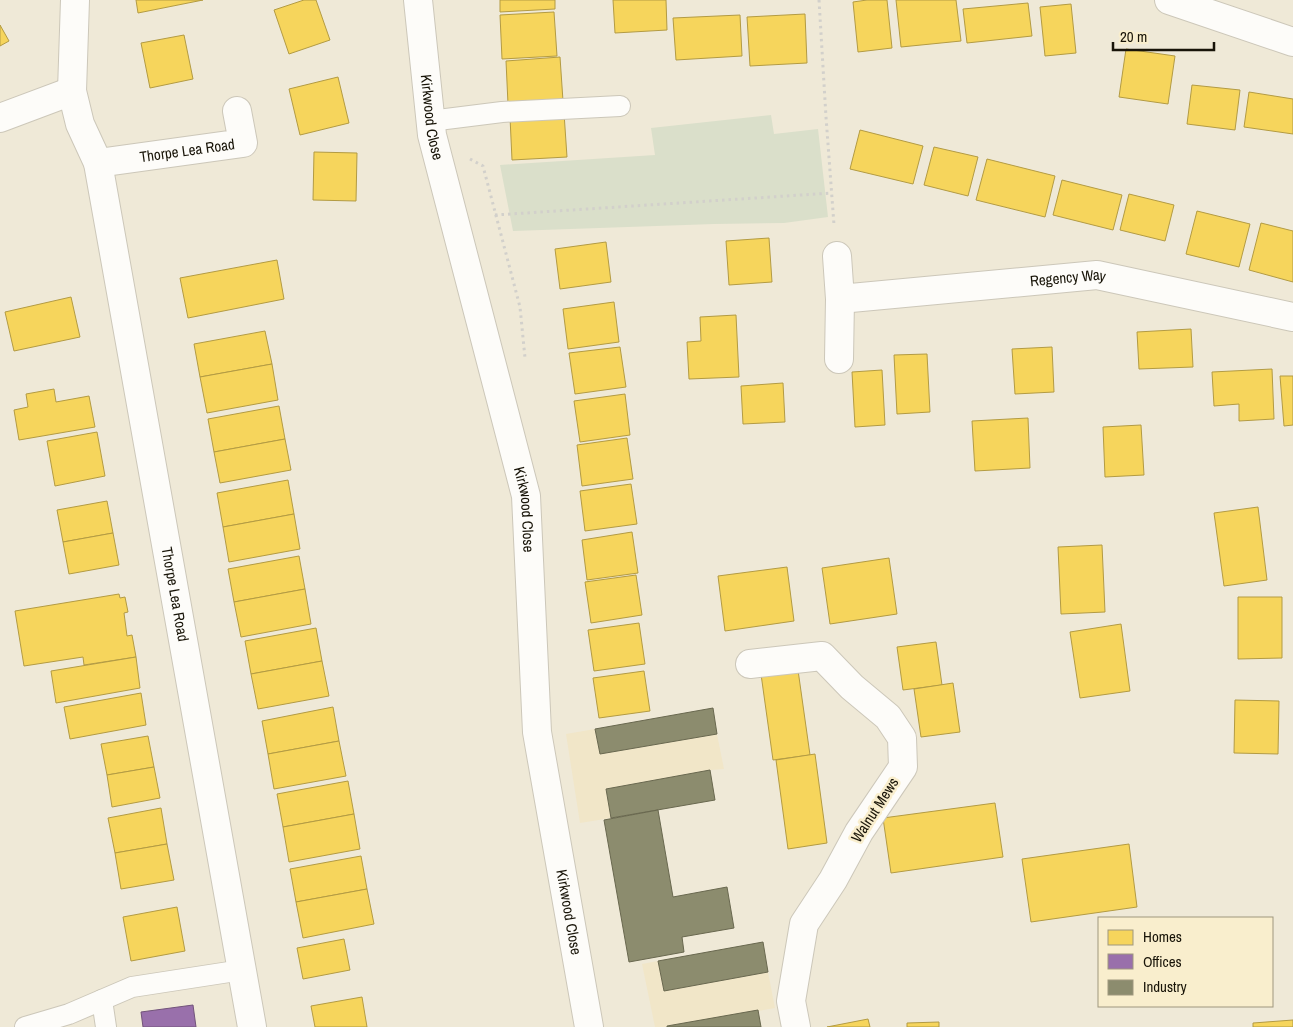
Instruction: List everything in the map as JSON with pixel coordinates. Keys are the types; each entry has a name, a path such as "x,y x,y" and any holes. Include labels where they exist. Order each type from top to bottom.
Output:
{"street":[{"name":"Thorpe Lea Road","path":"75,0 72,91 80,124 98,162 252,1027"},
{"name":"Kirkwood Close","path":"418,0 432,135 526,496 537,732 589,1027"},
{"path":"1168,0 1293,42"},
{"path":"0,118 72,91"},
{"name":"Thorpe Lea Road","path":"98,162 243,143 237,111"},
{"path":"837,256 840,299 839,359"},
{"name":"Regency Way","path":"840,299 1097,275 1293,317"},
{"name":"Walnut Mews","path":"750,664 822,656 852,687 888,717 902,738 903,767 859,832 834,880 804,924 791,1001 796,1027"}],"lane":[{"path":"430,120 502,112 620,106"},
{"path":"25,1027 69,1014 132,987 242,970"},
{"path":"102,1000 106,1027"}],"path":[{"path":"819,0 837,256"},
{"path":"495,216 832,193"}],"shaded area":[{"path":"595,729 600,754 717,734 724,769 606,789 611,818 580,823 566,734"},
{"path":"658,961 664,991 768,972 775,1008 667,1027 655,1027 642,964"}],"green space":[{"path":"771,115 774,134 818,129 828,217 784,223 513,231 500,165 655,155 651,128"}],"building: Homes":[{"path":"136,0 203,0 138,13"},
{"path":"304,0 316,0 330,40 289,54 274,10"},
{"path":"500,0 555,0 555,9 500,12"},
{"path":"613,0 666,0 667,30 615,33"},
{"path":"887,0 892,48 858,52 853,2"},
{"path":"896,0 956,0 961,41 901,47"},
{"path":"1028,3 1032,36 967,43 963,9"},
{"path":"1071,4 1076,53 1045,56 1040,7"},
{"path":"554,12 557,56 502,59 500,15"},
{"path":"805,14 807,63 750,66 747,17"},
{"path":"740,15 742,56 676,60 673,18"},
{"path":"0,25 9,41 0,46"},
{"path":"184,35 193,79 150,88 141,43"},
{"path":"1126,49 1175,56 1168,104 1119,97"},
{"path":"560,57 563,101 508,104 506,61"},
{"path":"338,77 349,123 300,135 289,89"},
{"path":"1192,85 1240,90 1235,130 1187,124"},
{"path":"1249,92 1293,99 1293,134 1244,127"},
{"path":"564,113 567,157 512,160 510,117"},
{"path":"860,130 923,146 913,184 850,169"},
{"path":"934,147 978,157 968,196 924,185"},
{"path":"314,152 357,153 356,201 313,200"},
{"path":"987,159 1055,176 1045,217 976,200"},
{"path":"1062,180 1122,195 1113,230 1053,215"},
{"path":"1129,194 1174,205 1165,241 1120,230"},
{"path":"1197,211 1250,224 1239,267 1186,254"},
{"path":"1261,223 1293,231 1293,282 1249,270"},
{"path":"769,238 772,282 729,285 726,241"},
{"path":"606,242 611,282 560,289 555,249"},
{"path":"277,260 284,299 188,318 180,278"},
{"path":"71,297 80,337 14,351 5,312"},
{"path":"614,302 619,342 568,349 563,309"},
{"path":"736,315 739,377 689,379 687,342 701,341 700,317"},
{"path":"1191,329 1193,367 1139,369 1137,332"},
{"path":"265,331 272,364 200,377 194,344"},
{"path":"620,347 626,387 575,394 569,353"},
{"path":"1052,347 1054,392 1015,394 1012,349"},
{"path":"927,354 930,412 897,414 894,355"},
{"path":"272,364 278,400 207,413 200,377"},
{"path":"1272,369 1274,419 1239,421 1239,404 1214,406 1212,372"},
{"path":"882,370 885,425 855,427 852,372"},
{"path":"1280,376 1293,376 1293,425 1284,426"},
{"path":"783,383 785,422 743,424 741,386"},
{"path":"54,389 56,402 89,396 95,427 19,440 14,410 28,407 26,394"},
{"path":"625,394 630,435 580,442 574,401"},
{"path":"279,406 285,439 214,452 208,419"},
{"path":"1028,418 1030,468 975,471 972,421"},
{"path":"1141,425 1144,475 1105,477 1103,427"},
{"path":"97,432 105,476 55,486 47,441"},
{"path":"627,438 633,479 582,486 577,445"},
{"path":"285,439 291,470 220,483 214,452"},
{"path":"288,480 294,514 223,527 217,493"},
{"path":"631,484 637,524 585,531 580,491"},
{"path":"107,501 113,533 63,542 57,510"},
{"path":"1258,507 1267,580 1224,586 1214,513"},
{"path":"294,514 300,549 229,562 223,527"},
{"path":"632,532 638,573 587,580 582,540"},
{"path":"113,533 119,565 69,574 63,542"},
{"path":"1102,545 1105,612 1061,614 1058,547"},
{"path":"299,556 305,589 234,602 228,569"},
{"path":"889,558 897,614 830,624 822,568"},
{"path":"787,567 794,621 725,631 718,576"},
{"path":"636,575 642,615 591,623 585,582"},
{"path":"305,589 311,624 241,637 234,602"},
{"path":"119,594 120,598 125,597 128,612 124,613 127,636 132,635 136,657 84,665 83,657 24,666 15,611"},
{"path":"1238,597 1282,597 1282,658 1238,659"},
{"path":"639,623 645,664 594,671 588,630"},
{"path":"1121,624 1130,691 1080,698 1070,632"},
{"path":"316,628 322,661 251,674 245,641"},
{"path":"936,642 942,685 903,690 897,647"},
{"path":"136,657 140,688 56,703 51,671"},
{"path":"322,661 329,696 258,709 251,674"},
{"path":"797,663 810,755 773,760 760,667"},
{"path":"644,671 650,711 599,718 593,678"},
{"path":"953,683 960,732 921,737 914,689"},
{"path":"141,693 146,725 70,739 64,707"},
{"path":"1235,700 1279,701 1278,754 1234,753"},
{"path":"333,707 339,741 268,754 262,721"},
{"path":"148,736 154,767 107,775 101,744"},
{"path":"339,741 346,776 274,789 268,754"},
{"path":"815,754 827,843 788,849 776,760"},
{"path":"154,767 160,798 112,807 107,775"},
{"path":"348,781 354,814 283,827 277,794"},
{"path":"995,803 1003,857 891,873 883,818"},
{"path":"161,808 167,844 115,853 108,818"},
{"path":"354,814 360,849 289,862 283,827"},
{"path":"167,844 174,880 121,889 115,853"},
{"path":"1129,844 1137,907 1031,922 1022,859"},
{"path":"361,856 367,889 296,902 290,869"},
{"path":"367,889 374,924 303,938 296,902"},
{"path":"177,907 185,951 131,961 123,917"},
{"path":"344,939 350,970 303,979 297,948"},
{"path":"362,997 367,1027 315,1027 311,1006"},
{"path":"868,1019 870,1027 827,1027"},
{"path":"1293,1020 1293,1027 1253,1027 1253,1023"},
{"path":"939,1022 939,1027 907,1027 907,1023"}],"building: Offices":[{"path":"193,1005 196,1027 143,1027 141,1012"}],"building: Industry":[{"path":"713,708 717,734 600,754 595,729"},
{"path":"710,770 715,800 611,818 606,789"},
{"path":"658,810 673,897 727,887 734,928 682,937 684,952 629,962 604,820"},
{"path":"763,942 768,972 664,991 658,961"},
{"path":"758,1010 761,1027 667,1027 667,1026"}]}
